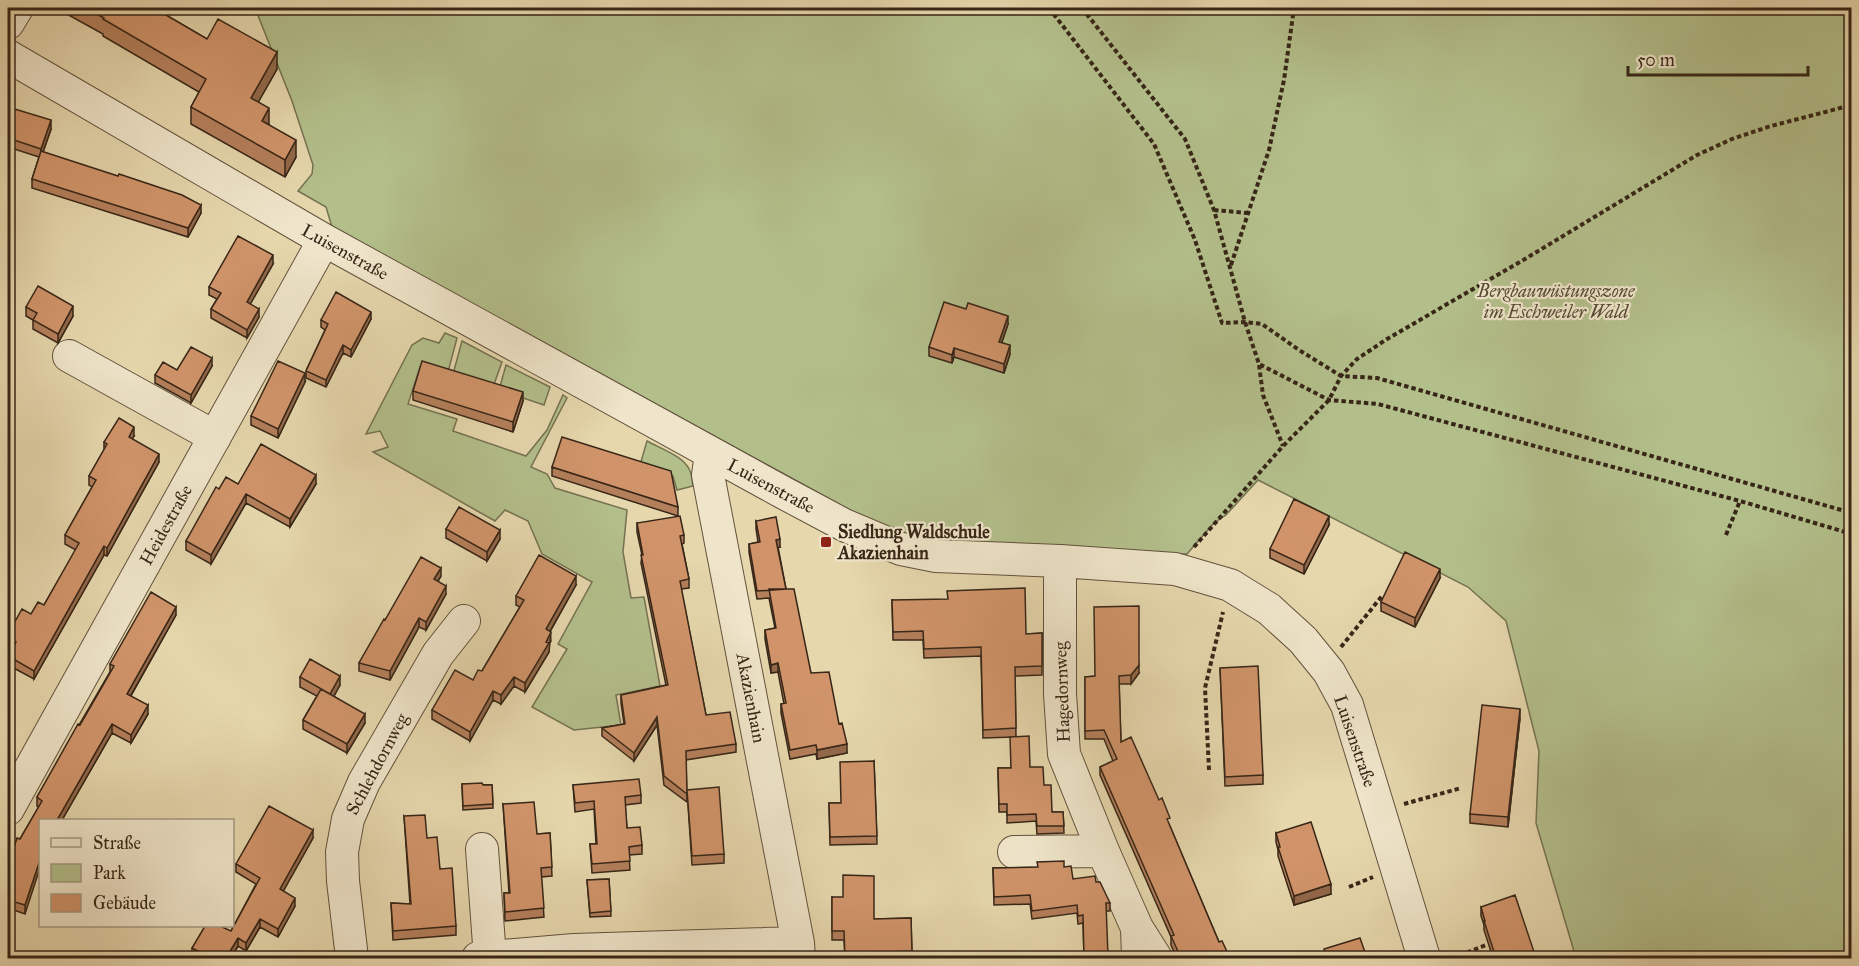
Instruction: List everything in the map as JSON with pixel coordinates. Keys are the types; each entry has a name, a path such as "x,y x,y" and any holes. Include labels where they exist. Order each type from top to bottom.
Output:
{"street":[{"path":"8,23 17,8"},
{"name":"Luisenstraße","path":"8,56 324,240 844,525 902,549 936,556 1175,569 1230,585 1269,609 1304,640 1347,705 1424,958"},
{"name":"Heidestraße","path":"8,809 324,240"},
{"path":"69,356 215,437"},
{"name":"Akazienhain","path":"486,958 574,950 798,951 708,475 711,454"},
{"name":"Hagedornweg","path":"1060,561 1060,694 1064,754 1137,928 1156,958"},
{"name":"Schlehdornweg","path":"352,958 342,852 348,819 364,782 438,654 464,621"},
{"path":"482,849 486,958"},
{"path":"1014,852 1103,851"},
{"name":"Hagedornweg","path":"1137,928 1138,958"}],"path":[{"path":"1049,8 1154,144 1195,240 1222,323 1262,324 1341,376 1377,378 1851,513"},
{"path":"1082,8 1185,139 1214,210 1259,364 1263,395 1283,446"},
{"path":"1230,267 1269,150 1284,80 1294,8"},
{"path":"1175,569 1283,446 1329,400 1341,376 1357,359 1386,339 1525,259 1697,155 1771,126 1851,105"},
{"path":"1214,210 1248,213"},
{"path":"1259,364 1329,400 1378,404 1740,501 1851,534"},
{"path":"1726,535 1740,501"},
{"path":"1209,770 1205,688 1230,585"},
{"path":"1324,667 1382,596"},
{"path":"1378,811 1461,788"},
{"path":"1453,958 1486,945"}],"green space":[{"name":"Bergbauwüstungszone im Eschweiler Wald","path":"255,8 1851,8 1851,958 1576,958 1536,823 1539,751 1506,621 1468,587 1258,480 1226,515 1214,523 1187,554 931,548 850,510 332,227 326,207 298,191 312,174 313,165 292,101"},
{"path":"445,333 457,338 448,372 420,367 408,404 457,419 453,431 526,456 547,430 563,395 567,398 531,467 547,474 555,488 627,510 623,552 631,598 644,597 660,686 616,695 621,725 574,730 532,707 567,649 558,644 592,582 542,554 528,521 505,510 495,521 373,452 388,447 380,431 366,434 412,345 423,338 439,343"},
{"path":"462,341 502,362 493,387 453,374"},
{"path":"506,365 550,387 544,405 499,390"},
{"path":"647,441 683,461 691,473 693,486 677,490 673,476 640,465"}],"building":[{"path":"86,8 154,8 207,39 218,19 277,52 251,98 269,108 262,121 296,140 285,160 191,107 206,79"},
{"path":"8,107 51,120 41,149 8,138"},
{"path":"41,151 182,195 201,205 188,228 32,179"},
{"path":"238,236 273,255 247,302 259,309 247,330 211,309 221,293 209,287"},
{"path":"38,286 73,306 58,334 33,320 37,313 26,307"},
{"path":"336,292 371,312 351,350 343,345 326,380 306,371 328,324 321,320"},
{"path":"944,302 966,309 968,303 1008,316 999,342 1010,345 1004,364 954,348 952,355 929,347"},
{"path":"191,347 212,358 191,395 155,375 163,362 177,370"},
{"path":"278,361 305,373 278,429 251,416"},
{"path":"422,361 523,392 513,422 413,391"},
{"path":"119,418 134,427 129,437 159,454 107,548 104,546 34,671 8,656 16,642 8,638 8,634 22,609 31,614 38,602 44,605 79,543 65,535 96,480 89,476 107,444 104,442"},
{"path":"562,437 671,471 678,507 552,467"},
{"path":"261,444 316,475 290,519 246,494 211,555 186,541 216,487 219,489 226,477 238,484"},
{"path":"1294,499 1329,516 1304,565 1270,549"},
{"path":"459,507 500,530 487,552 446,529"},
{"path":"680,516 684,535 680,536 689,579 680,581 706,715 730,712 736,744 686,751 687,794 664,776 657,717 634,753 602,728 625,724 621,695 668,685 641,555 643,555 637,523"},
{"path":"776,517 780,539 776,540 786,589 757,591 749,544 760,542 756,521"},
{"path":"1405,552 1440,569 1415,618 1381,602"},
{"path":"539,555 576,576 546,629 551,632 546,642 549,643 525,683 514,677 501,695 493,691 470,732 432,710 455,670 473,680 478,670 482,671 524,600 516,596"},
{"path":"421,557 441,568 434,579 446,586 426,622 419,618 390,671 359,663 385,620"},
{"path":"1025,588 1026,634 1042,633 1042,666 1015,667 1016,728 983,730 981,647 924,649 923,631 893,632 892,600 948,599 947,591"},
{"path":"769,589 794,589 811,673 829,672 839,724 842,723 847,744 817,750 816,745 790,750 781,704 786,703 778,663 771,665 765,630 776,628"},
{"path":"151,592 176,607 127,694 148,705 131,735 112,724 58,819 39,819 39,863 25,905 8,900 8,866 17,838 20,839 42,801 37,797 114,666 110,664"},
{"path":"1139,606 1139,665 1131,675 1119,676 1121,742 1131,737 1159,800 1162,798 1170,818 1167,819 1219,942 1222,941 1230,958 1181,958 1171,936 1174,935 1100,767 1117,759 1104,730 1085,731 1085,677 1095,676 1094,607"},
{"path":"310,659 340,676 330,694 300,677"},
{"path":"1258,666 1263,775 1225,777 1220,668"},
{"path":"321,689 365,714 347,744 303,720"},
{"path":"1482,705 1520,709 1508,817 1470,814"},
{"path":"1029,736 1030,767 1043,767 1044,785 1051,785 1052,812 1063,812 1064,826 1037,826 1036,814 1007,815 1007,804 999,804 998,768 1011,768 1010,737"},
{"path":"874,761 877,836 830,837 829,803 841,803 840,762"},
{"path":"639,779 641,795 625,797 627,828 640,827 642,845 629,847 630,861 592,864 590,844 597,844 594,801 575,803 573,785"},
{"path":"462,784 492,785 493,804 463,806"},
{"path":"719,787 724,854 692,856 687,790"},
{"path":"534,802 537,834 550,833 552,867 541,868 544,908 505,912 504,893 510,893 503,804"},
{"path":"269,806 313,830 280,889 295,898 278,929 260,919 246,943 238,938 226,958 211,958 192,948 204,927 222,927 231,931 260,878 236,864"},
{"path":"425,815 427,838 437,837 440,869 452,868 456,926 393,931 391,903 411,904 404,816"},
{"path":"1311,822 1331,884 1294,896 1278,847 1280,847 1276,833"},
{"path":"1064,861 1064,867 1071,866 1073,879 1095,876 1096,882 1100,882 1110,903 1106,903 1108,956 1112,958 1075,958 1084,957 1083,915 1078,916 1077,905 1032,911 1030,895 994,897 993,868 1038,867 1037,862"},
{"path":"843,875 874,876 874,919 911,918 912,951 865,953 865,958 845,958 844,931 832,931 832,897 843,897"},
{"path":"609,879 611,911 590,913 587,880"},
{"path":"1515,895 1536,958 1496,958 1481,907"},
{"path":"1360,938 1367,958 1327,958 1324,949"},
{"path":"151,955 151,958 123,958"}],"place":[{"name":"Siedlung Waldschule Akazienhain","path":"826,542"}]}
